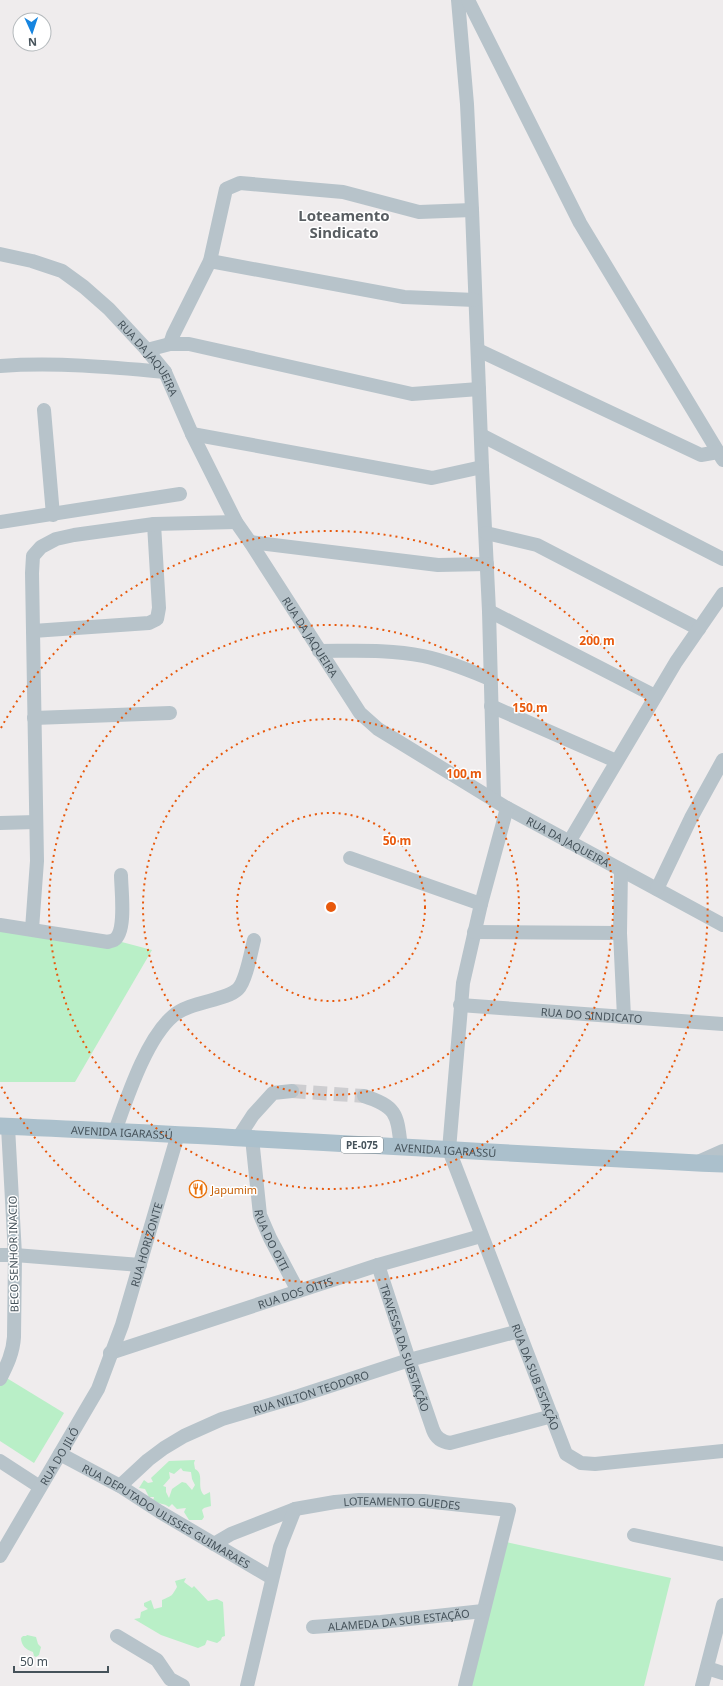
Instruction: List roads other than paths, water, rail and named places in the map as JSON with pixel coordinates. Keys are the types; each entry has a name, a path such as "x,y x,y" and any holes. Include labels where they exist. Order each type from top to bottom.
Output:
{"main road":[{"name":"AVENIDA IGARASSÚ","path":"4,1126 178,1134 582,1158 723,1164"}],"street":[{"path":"458,0 467,104 472,210 489,611 494,800"},
{"path":"468,0 580,223 720,456"},
{"path":"170,344 172,335 210,260 226,190 240,183 343,192 419,212 472,210"},
{"name":"RUA DA JAQUEIRA","path":"0,254 32,261 62,271 99,300 147,350 164,372 192,434 236,522 360,713 378,729 507,808 723,925"},
{"path":"210,260 404,297 476,300"},
{"path":"147,350 170,344 189,344 412,394 479,389"},
{"path":"478,350 701,455 720,456"},
{"path":"0,366 28,364 72,365 164,372"},
{"path":"44,410 54,515"},
{"path":"192,434 432,478 482,467"},
{"path":"481,435 723,559"},
{"path":"0,522 54,515 180,494"},
{"path":"32,929 37,861 32,631 33,556 41,547 56,539 154,524 236,522"},
{"path":"32,631 149,623 157,618 159,608 154,524"},
{"path":"486,533 537,545 698,629"},
{"path":"250,542 438,566 487,564"},
{"path":"569,842 656,696 698,629 723,594"},
{"path":"489,611 656,696"},
{"path":"320,651 376,651 422,656 448,662 490,679"},
{"path":"491,706 616,761"},
{"path":"34,718 170,713"},
{"path":"658,889 691,818 723,760"},
{"path":"449,1150 460,1004 474,932 507,808"},
{"path":"0,823 36,822"},
{"path":"350,858 481,904"},
{"path":"621,870 620,933 624,1017"},
{"path":"0,925 108,942 114,940 119,934 122,922 121,875"},
{"path":"474,932 620,933"},
{"path":"115,1131 134,1078 163,1027 174,1016 187,1007 227,995 238,989 245,974 254,940"},
{"name":"RUA DO SINDICATO","path":"460,1004 723,1024"},
{"path":"245,1138 253,1115 273,1093 292,1092"},
{"path":"364,1096 379,1101 389,1107 397,1118 401,1148"},
{"name":"BECO SENHOR INACIO","path":"0,1379 13,1350 15,1255 4,1126"},
{"name":"RUA HORIZONTE","path":"110,1353 122,1325 178,1134"},
{"name":"RUA DO OITI","path":"245,1138 260,1215 270,1238 298,1291"},
{"name":"RUA DA SUB ESTAÇÃO","path":"449,1150 566,1454 581,1463 611,1463 723,1451"},
{"path":"696,1163 723,1151"},
{"name":"RUA DOS OITIS","path":"110,1353 378,1265 482,1236"},
{"path":"0,1255 140,1265"},
{"name":"TRAVESSA DA SUBSTAÇÃO","path":"378,1265 433,1430 440,1439 444,1442 450,1443 552,1416"},
{"name":"RUA NILTON TEODORO","path":"120,1486 157,1453 196,1430 244,1412 299,1396 409,1360 518,1331"},
{"name":"RUA DO JILÓ","path":"0,1556 98,1389 110,1353"},
{"name":"RUA DEPUTADO ULISSES GUIMARAES","path":"60,1454 120,1486 160,1512 272,1578"},
{"path":"0,1461 40,1487"},
{"name":"LOTEAMENTO GUEDES","path":"214,1544 232,1534 295,1509 320,1504 359,1500 424,1501 509,1510 483,1611"},
{"path":"247,1686 280,1547 295,1509"},
{"path":"634,1535 723,1554"},
{"path":"702,1686 723,1605"},
{"path":"465,1686 483,1611"},
{"name":"ALAMEDA DA SUB ESTAÇÃO","path":"313,1627 381,1622 483,1611"},
{"path":"117,1636 157,1660 170,1678 183,1686"},
{"path":"707,1668 723,1672"}],"tunnel":[{"path":"292,1091 364,1096"}],"place":[{"name":"Japumim","path":"198,1189"}],"district":[{"name":"Loteamento Sindicato","path":"344,224"}]}
